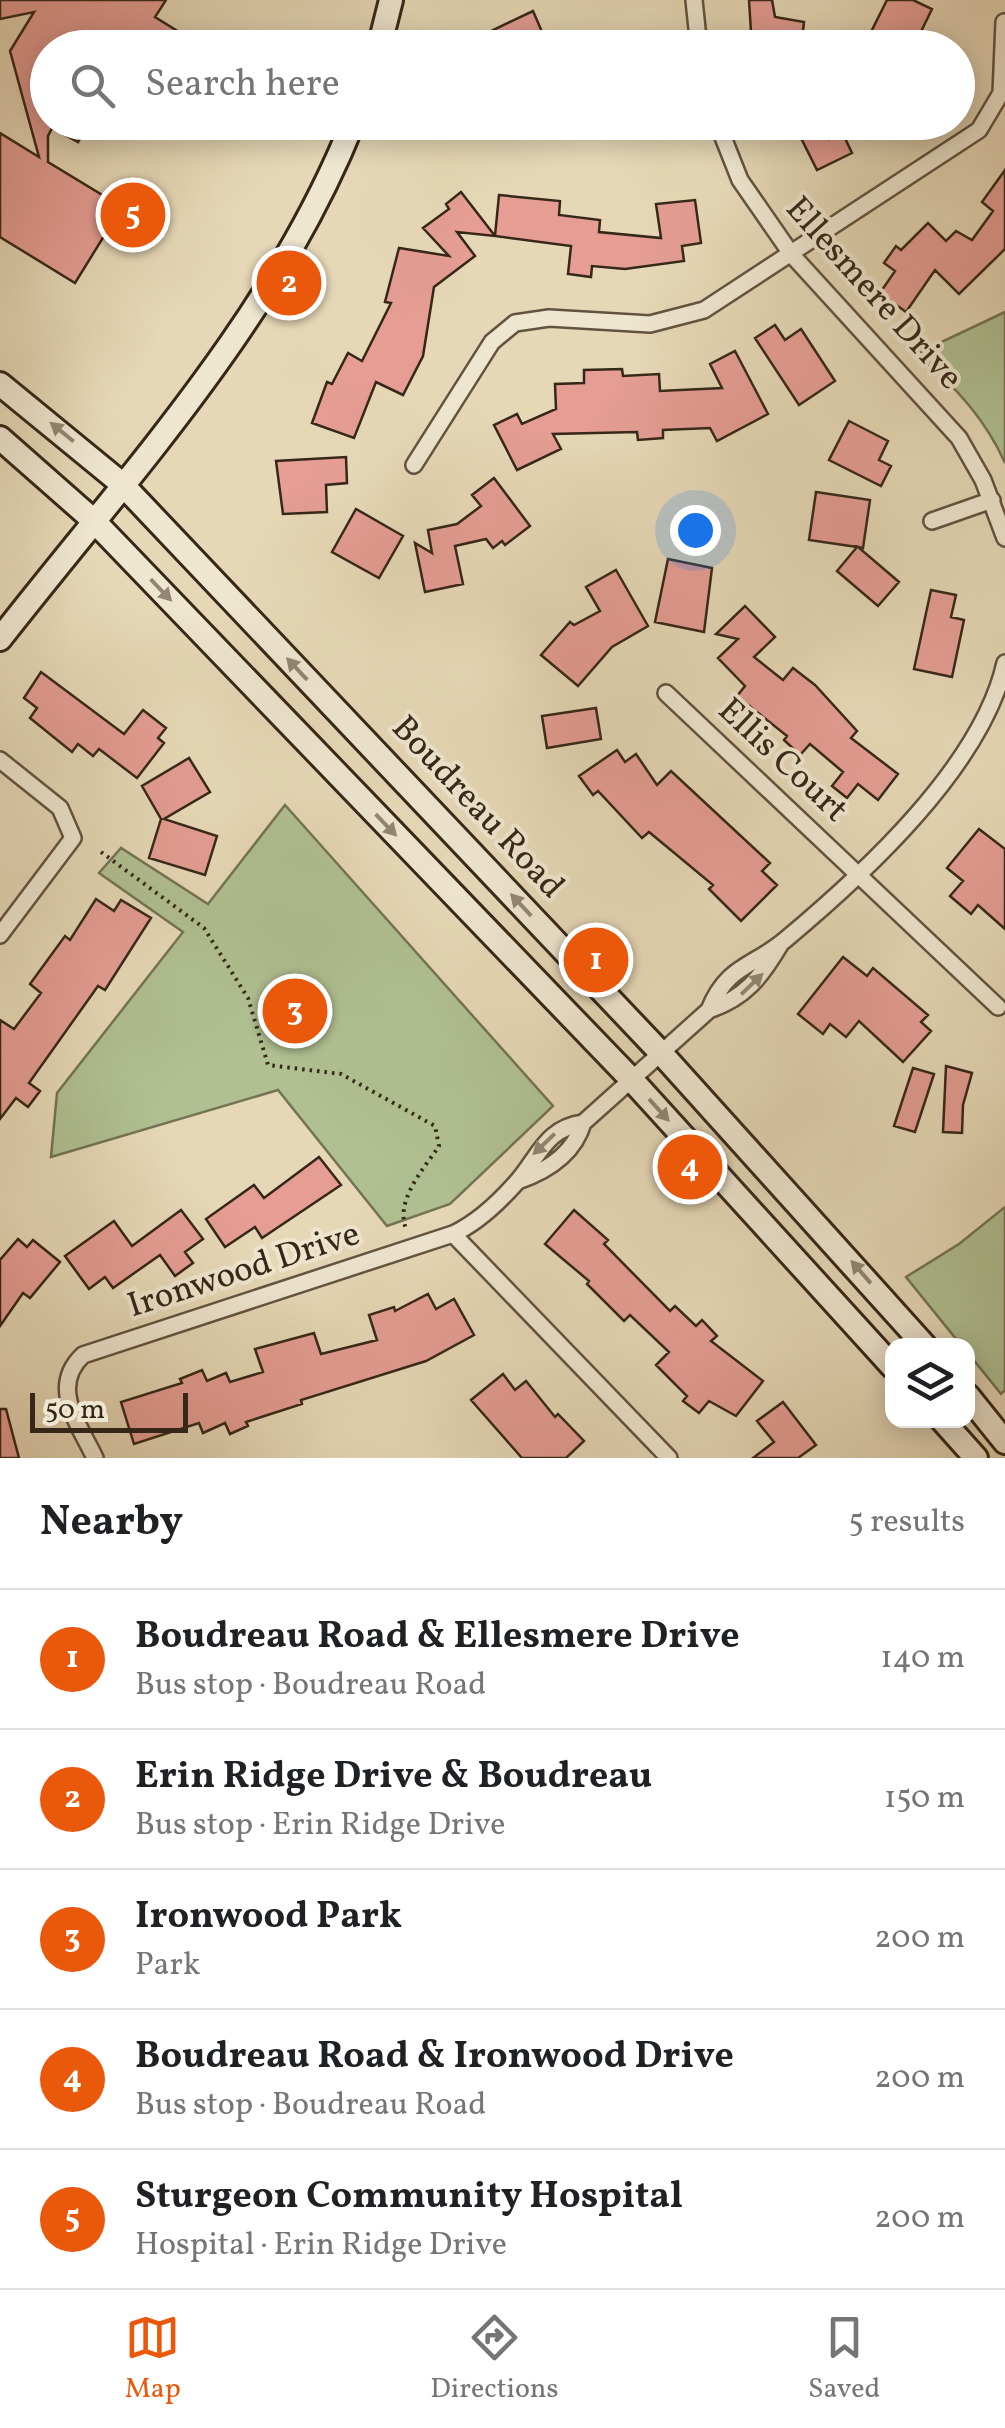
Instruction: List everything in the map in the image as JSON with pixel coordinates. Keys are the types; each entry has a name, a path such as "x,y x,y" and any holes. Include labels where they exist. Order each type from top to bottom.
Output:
{"main road":[{"path":"384,30 391,0"},
{"path":"0,639 225,355 272,288 313,211 344,140"},
{"name":"Boudreau Road","path":"0,384 122,484 661,1054 918,1338"},
{"path":"0,438 94,520 631,1079 885,1358"},
{"path":"975,1405 1005,1442"},
{"path":"949,1428 976,1458"}],"street":[{"path":"694,0 697,30"},
{"path":"975,133 1001,93 1004,22"},
{"name":"Ellesmere Drive","path":"724,140 740,180 792,256 944,418 972,458 1005,538"},
{"path":"414,464 492,342 515,323 550,318 623,325 672,321 720,301 964,140"},
{"path":"932,521 992,500"},
{"path":"661,1054 709,1010 718,986 747,961 782,943 857,873 962,758 990,708 1005,663"},
{"name":"Ellis Court","path":"666,693 998,1007"},
{"path":"0,760 60,808 73,838 0,935"},
{"name":"Ironwood Drive","path":"95,1458 66,1391 69,1372 82,1355 453,1234 482,1216 518,1181 533,1154 553,1135 564,1126 582,1123 661,1054"},
{"path":"453,1234 669,1458"}],"path":[{"path":"100,852 204,928 248,998 268,1065 341,1074 435,1126 439,1146 410,1190 403,1220 414,1248"}],"green space":[{"path":"1005,312 1005,463 967,403 916,354"},
{"path":"285,805 553,1106 450,1204 387,1226 278,1090 51,1157 57,1093 183,932 99,873 121,848 208,904"},
{"path":"1005,1207 1005,1390 1001,1394 975,1362 975,1338 955,1338 906,1277 959,1244"}],"building":[{"path":"0,0 166,0 155,17 176,30 30,30 30,124 10,51 34,12 0,19"},
{"path":"749,0 772,0 775,17 804,22 803,30 751,30"},
{"path":"887,0 913,0 932,9 922,30 872,30"},
{"path":"533,11 541,30 493,30"},
{"path":"0,133 39,157 34,140 48,140 48,162 122,207 75,283 0,237"},
{"path":"802,140 846,140 852,153 817,170"},
{"path":"1005,170 1005,249 959,294 935,270 906,312 880,293 895,271 884,263 896,246 901,250 928,223 946,241 956,231 972,240 993,211 982,202"},
{"path":"461,192 495,236 457,232 475,256 434,287 423,356 403,395 376,382 354,438 312,423 327,382 332,384 348,353 362,361 391,303 385,302 399,248 449,256 423,228 449,209 446,204"},
{"path":"499,195 560,201 559,215 600,220 599,232 661,238 656,204 695,200 701,243 682,246 684,261 625,269 592,266 591,277 568,274 571,246 495,236"},
{"path":"775,325 785,340 801,329 835,381 799,405 755,338"},
{"path":"735,351 768,414 717,441 710,428 663,430 663,438 638,440 637,432 553,434 561,449 517,470 494,425 517,414 522,424 556,409 555,384 584,383 584,370 622,369 623,376 659,374 660,391 722,388 710,364"},
{"path":"849,421 888,441 879,460 891,466 881,486 829,460"},
{"path":"346,457 347,483 326,485 327,512 283,514 276,461"},
{"path":"494,478 530,526 505,545 502,541 493,548 486,539 455,546 463,584 425,592 415,543 432,553 428,530 457,524 481,506 472,495"},
{"path":"816,492 870,500 863,548 858,547 899,582 878,606 837,571 857,547 809,540"},
{"path":"356,509 403,536 379,578 332,552"},
{"path":"668,559 712,568 704,632 655,622"},
{"path":"616,570 648,626 612,647 578,686 541,655 570,622 574,625 600,611 586,587"},
{"path":"931,590 956,595 951,617 964,620 952,677 914,669"},
{"path":"745,606 775,637 754,657 783,680 793,668 815,685 857,731 851,738 898,774 878,800 858,784 847,798 832,786 843,772 810,744 800,755 784,740 787,736 737,696 745,686 718,658 738,639 716,634"},
{"path":"41,672 124,734 143,710 166,728 158,738 164,743 137,778 99,749 93,756 78,744 72,752 30,718 37,708 24,698"},
{"path":"596,708 601,739 547,748 542,716"},
{"path":"617,750 625,762 636,754 657,785 671,771 770,863 762,871 777,885 741,921 709,889 713,885 649,832 642,838 598,791 593,795 579,776"},
{"path":"189,758 210,792 164,819 217,836 205,875 149,858 161,819 142,786"},
{"path":"979,829 1005,849 1005,929 978,905 971,914 950,896 963,881 947,868"},
{"path":"96,899 114,911 121,900 151,918 105,990 98,986 29,1083 40,1091 28,1107 16,1098 0,1119 0,1020 14,1029 41,993 30,984 65,936 70,940"},
{"path":"843,957 867,976 873,968 928,1015 921,1022 931,1031 903,1062 859,1021 846,1037 830,1024 823,1034 798,1014"},
{"path":"946,1066 972,1073 963,1105 962,1133 943,1132"},
{"path":"913,1068 934,1074 915,1132 894,1126"},
{"path":"319,1157 341,1185 262,1238 255,1227 225,1247 206,1219 254,1185 264,1198"},
{"path":"181,1210 203,1239 185,1252 193,1263 175,1276 160,1255 113,1288 105,1277 89,1289 65,1256 114,1221 132,1246"},
{"path":"574,1210 608,1240 604,1244 670,1311 675,1306 696,1326 702,1320 717,1336 711,1341 763,1381 736,1416 709,1401 699,1413 683,1401 687,1396 656,1365 669,1352 630,1315 624,1321 587,1284 589,1281 545,1244"},
{"path":"18,1239 27,1247 33,1240 60,1262 30,1298 23,1293 0,1326 0,1260"},
{"path":"428,1294 436,1309 454,1299 474,1335 426,1361 301,1400 302,1404 246,1422 248,1426 230,1434 225,1423 203,1433 199,1423 134,1444 121,1402 182,1383 180,1379 202,1370 207,1381 226,1373 230,1382 263,1372 255,1349 314,1333 321,1354 377,1340 369,1315 394,1307 395,1311"},
{"path":"503,1374 515,1390 526,1381 555,1417 558,1414 584,1441 566,1458 522,1458 471,1400"},
{"path":"783,1402 816,1445 798,1458 753,1458 774,1442 757,1421"},
{"path":"0,1409 6,1409 19,1458 0,1458"}],"place":[{"name":"Sturgeon Community Hospital","path":"133,215"},
{"name":"Erin Ridge Drive & Boudreau","path":"289,283"},
{"name":"Boudreau Road & Ellesmere Drive","path":"596,960"},
{"name":"Ironwood Park","path":"295,1011"},
{"name":"Boudreau Road & Ironwood Drive","path":"690,1167"}]}
